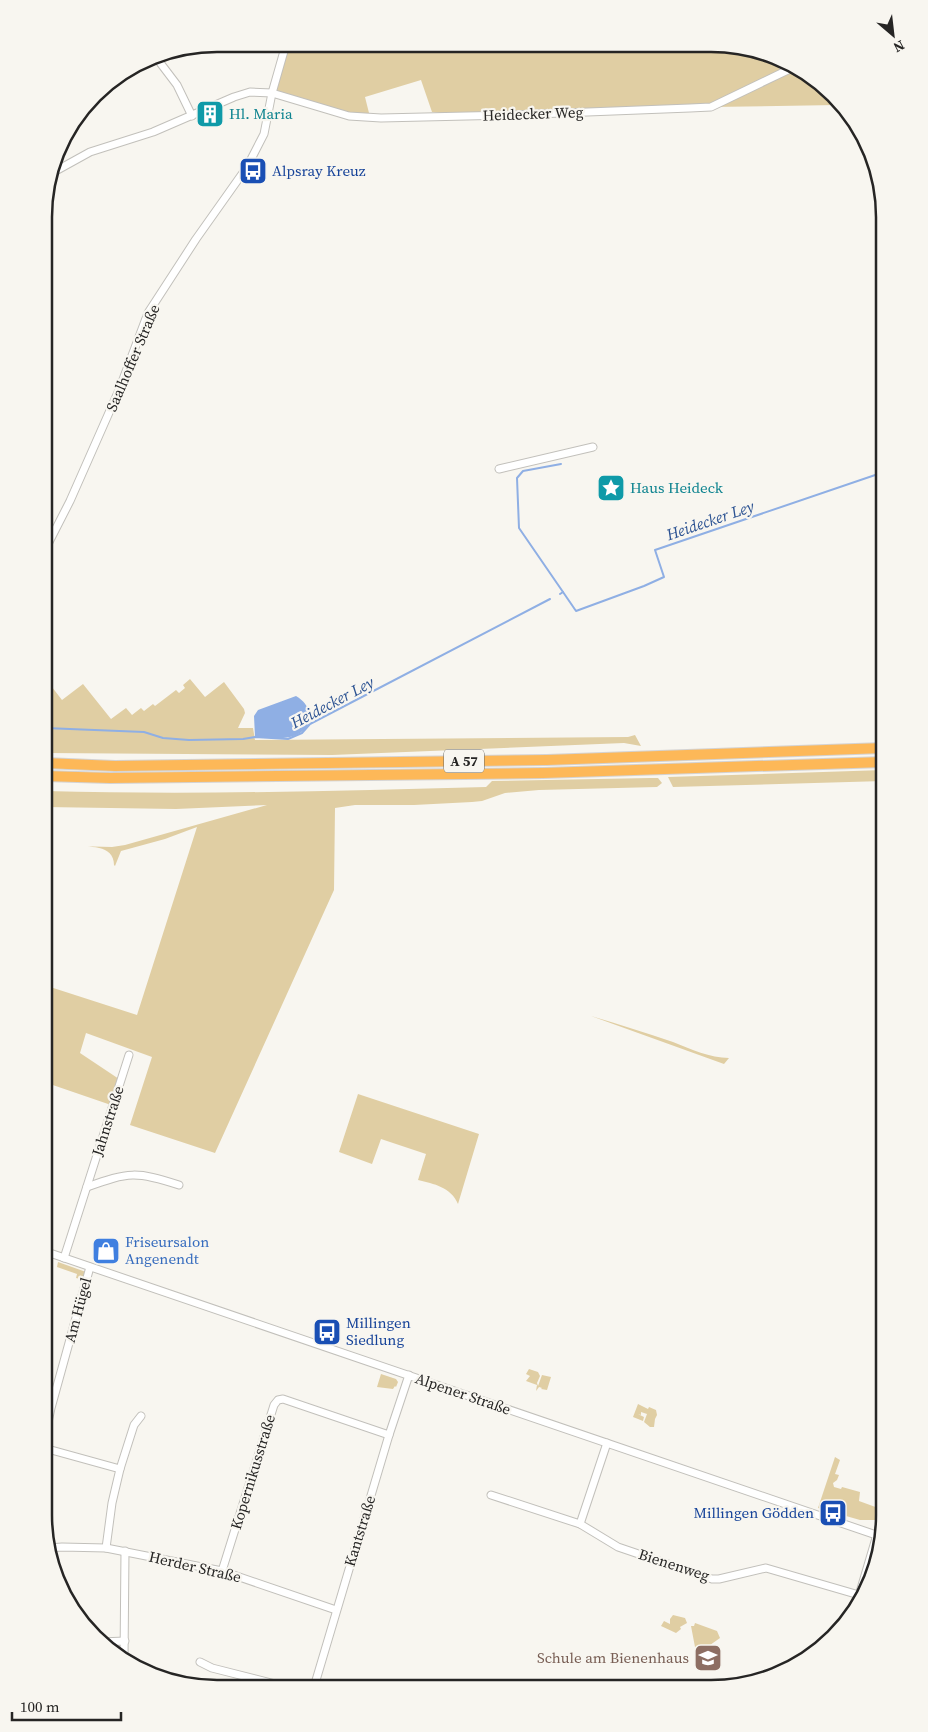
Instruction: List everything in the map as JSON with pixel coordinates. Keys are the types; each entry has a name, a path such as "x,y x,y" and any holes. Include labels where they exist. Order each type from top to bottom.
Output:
{"highway":[{"name":"A 57","path":"52,763 115,766 547,760 876,748"},
{"name":"A 57","path":"52,776 110,778 543,772 876,762"}],"street":[{"name":"Saalhoffer Straße","path":"52,536 70,501 115,399 148,313 196,239 247,167 264,134 272,93 283,53"},
{"path":"160,63 177,85 192,116"},
{"name":"Heidecker Weg","path":"60,169 90,152 153,132 250,92 272,93 349,116 381,118 511,116 711,107 787,71"},
{"path":"499,469 593,447"},
{"name":"Jahnstraße","path":"64,1258 129,1056"},
{"name":"Jahnstraße","path":"87,1187 119,1176 134,1174 154,1176 179,1185"},
{"name":"Alpener Straße","path":"52,1254 874,1534"},
{"name":"Am Hügel","path":"52,1404 90,1267"},
{"name":"Kantstraße","path":"316,1680 389,1435 409,1375"},
{"name":"Kopernikusstraße","path":"222,1571 274,1405 278,1400 283,1399 389,1435"},
{"path":"106,1548 112,1503 120,1470 134,1425 142,1416"},
{"path":"580,1524 607,1443"},
{"path":"52,1450 120,1470"},
{"name":"Bienenweg","path":"491,1494 580,1524 618,1547 712,1579 766,1568 855,1594"},
{"name":"Herder Straße","path":"56,1547 106,1548 222,1571 336,1610"},
{"path":"124,1651 125,1551"},
{"path":"112,1642 125,1641"},
{"path":"200,1662 212,1668 259,1680"}],"shaded area":[{"path":"711,52 743,56 778,67 782,73 787,71 802,80 831,105 711,107 466,116 432,112 421,80 365,97 370,117 349,116 272,93 283,53"},
{"path":"190,679 205,697 224,682 244,709 245,713 238,728 253,728 255,740 628,737 635,735 641,746 624,743 332,755 52,753 52,687 62,700 83,684 111,719 126,708 132,715 141,708 144,711 153,704 155,706 176,690 179,693 185,688 183,685"},
{"path":"876,770 876,781 673,787 668,777"},
{"path":"658,778 662,783 657,787 539,790 505,793 482,801 472,802 414,805 355,805 335,808 334,890 215,1153 130,1125 152,1057 86,1033 80,1053 119,1079 111,1105 52,1085 52,988 137,1015 197,827 165,839 121,851 115,866 110,853 105,850 73,846 112,847 125,845 267,805 176,809 52,807 52,791 210,793 321,791 486,787 492,781"},
{"path":"591,1016 708,1055 729,1058 724,1064"},
{"path":"358,1094 479,1134 458,1204 455,1198 446,1190 418,1180 426,1154 381,1139 372,1164 339,1152"},
{"path":"58,1262 86,1272 85,1280 76,1278 77,1274 57,1267"},
{"path":"529,1369 538,1372 540,1376 537,1383 538,1386 542,1375 551,1377 547,1390 539,1387 536,1391 537,1385 526,1381 530,1376 526,1374"},
{"path":"381,1374 396,1379 398,1382 396,1387 393,1389 377,1387"},
{"path":"638,1404 648,1409 649,1407 656,1410 657,1415 654,1427 650,1427 644,1422 647,1414 641,1412 641,1415 638,1414 644,1417 643,1421 633,1417"},
{"path":"835,1457 840,1460 835,1474 839,1475 833,1483 834,1487 841,1489 842,1487 860,1492 859,1501 875,1507 875,1520 860,1520 818,1508"},
{"path":"673,1615 685,1618 687,1623 680,1627 681,1629 676,1633 661,1626 664,1621 670,1624 670,1619"},
{"path":"695,1623 717,1631 720,1638 703,1650 700,1647 695,1647 691,1626 694,1626"}],"water":[{"path":"296,696 305,704 310,714 311,721 306,728 289,737 255,737 254,716 258,710"}],"waterway":[{"path":"561,464 523,471 517,478 519,528 563,592"},
{"name":"Heidecker Ley","path":"560,594 563,592 576,611 644,586 664,577 655,550 876,475"},
{"name":"Heidecker Ley","path":"52,728 144,732 163,738 189,740 255,737 288,739 302,733 310,724 550,599"}],"place":[{"name":"Hl. Maria","path":"210,114"},
{"name":"Alpsray Kreuz","path":"253,171"},
{"name":"Haus Heideck","path":"611,488"},
{"name":"Friseursalon Angenendt","path":"106,1251"},
{"name":"Millingen Siedlung","path":"327,1332"},
{"name":"Millingen Gödden","path":"833,1513"},
{"name":"Schule am Bienenhaus","path":"708,1658"}]}
